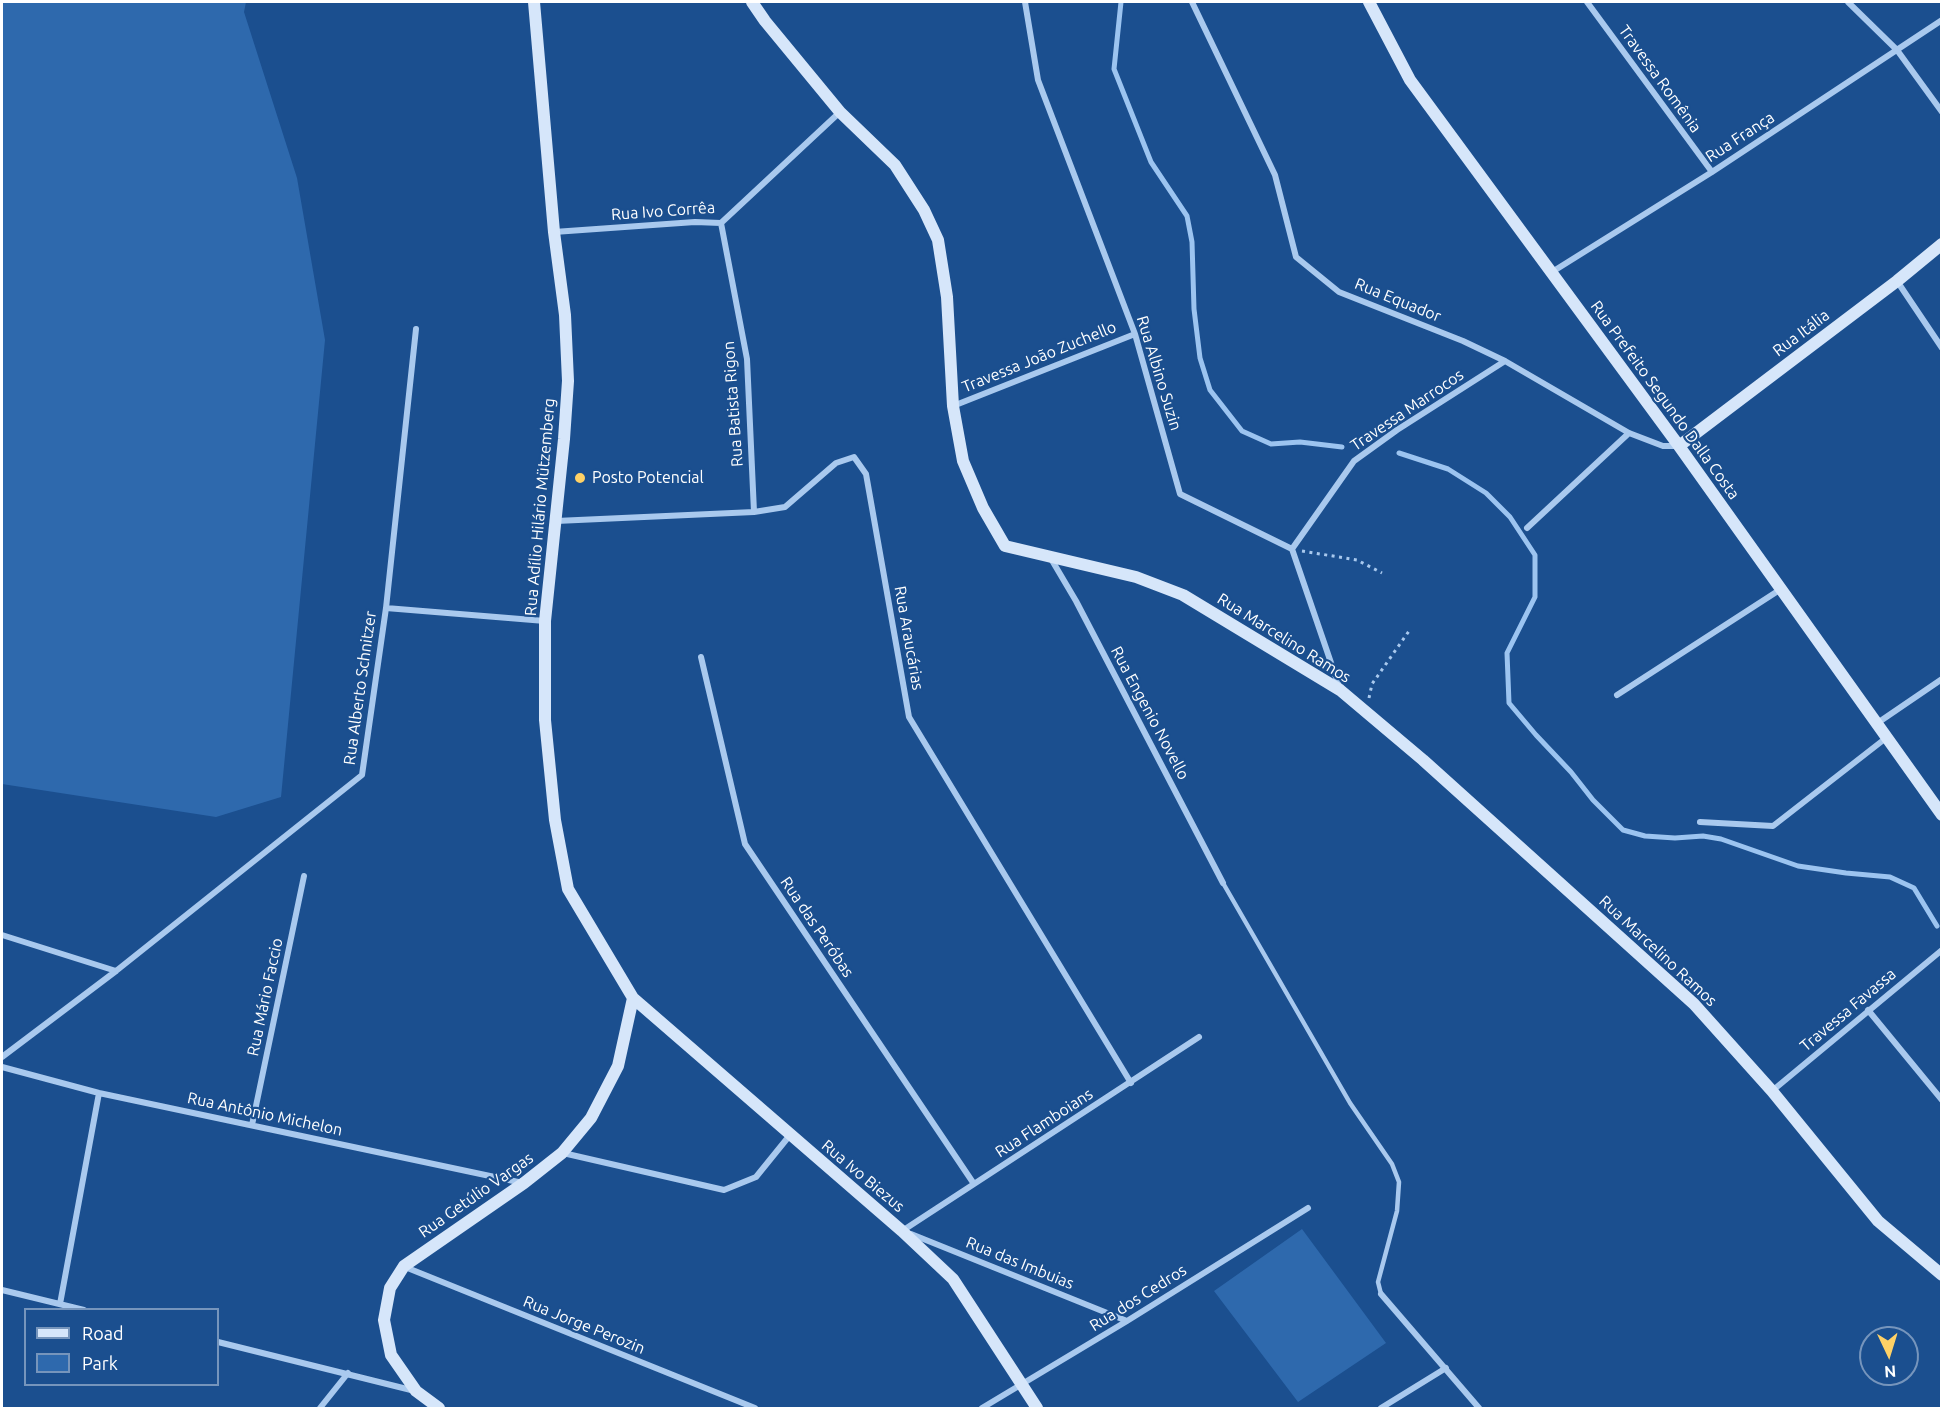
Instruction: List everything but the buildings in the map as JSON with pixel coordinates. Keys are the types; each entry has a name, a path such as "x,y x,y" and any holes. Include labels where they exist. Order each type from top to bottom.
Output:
{"main road":[{"name":"Rua Adílio Hilário Mützemberg","path":"534,2 554,232 565,315 568,381 545,621 545,720 555,820 568,889 633,998"},
{"name":"Rua Marcelino Ramos","path":"752,2 840,112 895,165 924,210 938,240 947,297 953,406 963,461 983,508 1005,546 1136,577 1183,595 1340,690 1423,760 1694,1004 1772,1091 1878,1221 1941,1275"},
{"name":"Rua Prefeito Segundo Dalla Costa","path":"1369,2 1410,80 1679,446 1941,814"},
{"name":"Rua Itália","path":"1679,446 1897,281 1941,244"},
{"name":"Rua Ivo Biezus","path":"633,998 902,1231 953,1279 1037,1408"},
{"name":"Rua Getúlio Vargas","path":"439,1408 416,1391 391,1355 384,1320 390,1288 404,1266 524,1183 562,1153 591,1118 618,1066 633,998"}],"street":[{"name":"Rua Albino Suzin","path":"1025,2 1038,80 1135,334 1180,494 1292,549"},
{"name":"Rua Equador","path":"1192,2 1275,175 1296,257 1339,292 1463,341 1505,361 1629,433 1663,446 1679,446"},
{"name":"Travessa Romênia","path":"1587,2 1712,172"},
{"path":"1848,2 1897,50 1941,112"},
{"name":"Rua França","path":"1551,272 1712,172 1941,20"},
{"name":"Rua Ivo Corrêa","path":"554,232 695,222 721,223 840,112"},
{"name":"Rua Batista Rigon","path":"721,223 747,359 754,513"},
{"path":"1897,281 1941,348"},
{"name":"Rua Alberto Schnitzer","path":"2,1057 116,971 362,775 386,608 416,329"},
{"name":"Travessa João Zuchello","path":"953,406 1135,334"},
{"name":"Travessa Marrocos","path":"1292,549 1354,461 1505,361"},
{"path":"1527,528 1629,433"},
{"name":"Rua Araucárias","path":"556,521 754,513 784,507 836,463 854,457 866,474 909,717 1131,1083"},
{"path":"1292,549 1340,690"},
{"name":"Rua Engenio Novello","path":"1050,557 1076,601 1223,883"},
{"path":"1617,695 1781,589"},
{"path":"386,608 545,621"},
{"name":"Rua das Peróbas","path":"700,657 745,844 974,1184"},
{"path":"1876,724 1941,680"},
{"path":"1700,822 1773,826 1886,738"},
{"name":"Rua Mário Faccio","path":"252,1125 304,876"},
{"path":"2,936 116,971"},
{"name":"Travessa Favassa","path":"1772,1091 1941,950"},
{"path":"1868,1010 1941,1100"},
{"name":"Rua Flamboians","path":"902,1231 1199,1037"},
{"name":"Rua Antônio Michelon","path":"2,1067 99,1093 524,1183"},
{"path":"60,1304 99,1093"},
{"path":"562,1153 724,1190 756,1178 790,1135"},
{"name":"Rua dos Cedros","path":"982,1408 1023,1385 1308,1208"},
{"name":"Rua das Imbuias","path":"902,1231 1127,1321"},
{"name":"Rua Jorge Perozin","path":"404,1266 755,1408"},
{"path":"2,1290 76,1308"},
{"path":"1381,1294 1479,1408"},
{"path":"219,1342 416,1391"},
{"path":"1381,1408 1446,1368"},
{"path":"320,1408 348,1373"}],"lane":[{"path":"1223,883 1333,1074 1392,1164 1399,1182 1397,1210 1378,1282 1381,1294"}],"path":[{"path":"1292,549 1357,560 1382,573"},
{"path":"1369,698 1372,684 1409,631"}],"green space":[{"path":"2,2 246,2 244,12 297,178 325,340 281,797 216,817 2,784"},
{"path":"1302,1229 1386,1343 1298,1402 1214,1291"}],"waterway":[{"path":"1121,2 1114,69 1151,162 1187,216 1192,242 1194,309 1200,358 1210,390 1242,431 1271,444 1300,442 1342,447"},
{"path":"1399,453 1448,469 1486,493 1510,517 1535,555 1535,597 1507,653 1509,703 1593,800 1623,830 1645,836 1675,838 1703,836 1721,839 1798,866 1890,877 1914,888 1937,926"}],"place":[{"name":"Posto Potencial","path":"580,478"}]}
